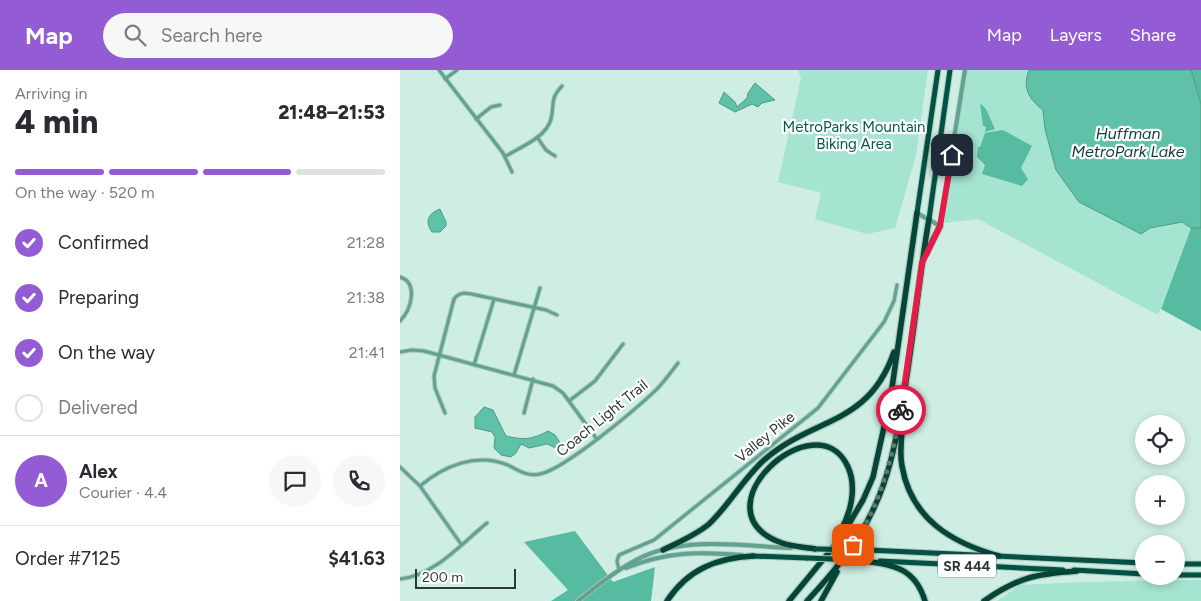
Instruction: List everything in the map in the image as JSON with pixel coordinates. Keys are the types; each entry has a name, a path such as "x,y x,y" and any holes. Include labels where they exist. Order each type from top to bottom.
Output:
{"highway":[{"path":"789,601 827,556 852,521 873,477 891,395 938,70"},
{"path":"821,601 826,589 872,512 883,486 892,456 904,397 950,70"},
{"path":"922,263 940,226"},
{"path":"663,550 709,524 747,477 776,450 859,407 884,376 898,341"},
{"path":"904,397 902,465 912,496 935,526 953,539 972,548 1000,556"},
{"path":"816,549 784,544 769,536 755,521 750,502 756,482 766,470 787,453 812,445 825,446 836,453 845,462 852,476 852,491 847,516 827,556"},
{"name":"SR 444","path":"816,549 1135,563"},
{"path":"807,601 846,555"},
{"path":"667,601 686,578 700,568 727,558 753,556"},
{"name":"SR 444","path":"753,556 1135,574"},
{"path":"858,560 892,565 906,572 916,581 925,601"},
{"path":"1185,564 1201,564"},
{"path":"984,601 1014,581 1029,576 1077,571"},
{"path":"1185,575 1201,575"}],"street":[{"path":"439,70 444,79 506,156 512,172"},
{"path":"444,79 457,70"},
{"path":"917,213 940,226 965,70"},
{"path":"506,156 537,137 548,126 551,119 552,101 562,86"},
{"path":"476,118 491,107 500,105"},
{"path":"537,137 546,150 555,156"},
{"path":"400,277 407,281 412,293 407,312 400,321"},
{"name":"Valley Pike","path":"620,570 616,561 619,556 654,540 818,408 884,322 894,301 897,285"},
{"path":"514,375 540,288"},
{"path":"445,413 434,381 438,356 454,299 458,295 464,293 494,299 557,315"},
{"path":"474,365 494,299"},
{"path":"569,401 596,381 623,344"},
{"path":"400,352 417,350 553,386 569,401 596,438"},
{"name":"Coach Light Trail","path":"420,486 441,470 472,460 507,465 522,473 538,475 557,468 642,403 658,388 678,363"},
{"path":"524,413 533,380"},
{"path":"400,467 420,486 461,544"},
{"path":"400,579 424,573 487,523"},
{"path":"578,601 620,570 643,556 663,550 692,546 727,545 816,549"},
{"path":"620,570 653,557 672,554 699,552 753,556"}],"green space":[{"name":"MetroParks Mountain Biking Area","path":"798,70 928,70 916,155 895,228 867,234 815,219 821,193 778,182 801,78"},
{"path":"964,70 1029,70 1025,79 1033,103 1043,110 1045,129 1056,170 1079,202 1150,228 1182,222 1191,228 1158,315 978,219 944,223"},
{"path":"1185,580 1201,580 1201,601 997,601 1020,585 1135,581 1135,585 1185,585"}],"shaded area":[{"path":"1191,70 1201,70 1201,104"},
{"path":"980,103 986,109 995,129 985,132 986,127 983,126"},
{"path":"1003,130 1032,146 1021,168 1028,179 1022,186 982,174 985,165 977,157 978,147 980,147 985,133"},
{"path":"1191,228 1201,228 1201,331 1161,309"},
{"path":"575,531 613,582 655,567 651,601 551,601 568,590 524,542"}],"water":[{"name":"Huffman MetroPark Lake","path":"1029,70 1191,70 1201,104 1201,228 1191,228 1182,222 1150,228 1141,234 1079,202 1056,170 1045,129 1043,110 1028,93 1026,82"},
{"path":"755,83 775,100 762,103 758,107 752,104 735,112 719,103 724,92 735,102 737,107 747,98"},
{"path":"440,209 446,226 440,232 432,232 428,225 428,219 432,213"},
{"path":"484,407 493,410 506,436 527,438 548,431 555,435 563,447 558,449 547,444 529,448 521,444 516,453 511,457 501,455 494,448 495,437 492,432 475,428 475,417"}],"way so far":[{"path":"853,545 872,512 883,486 892,456 901,410"}],"route":[{"path":"901,410 912,344 922,263 940,226 952,155"}]}
